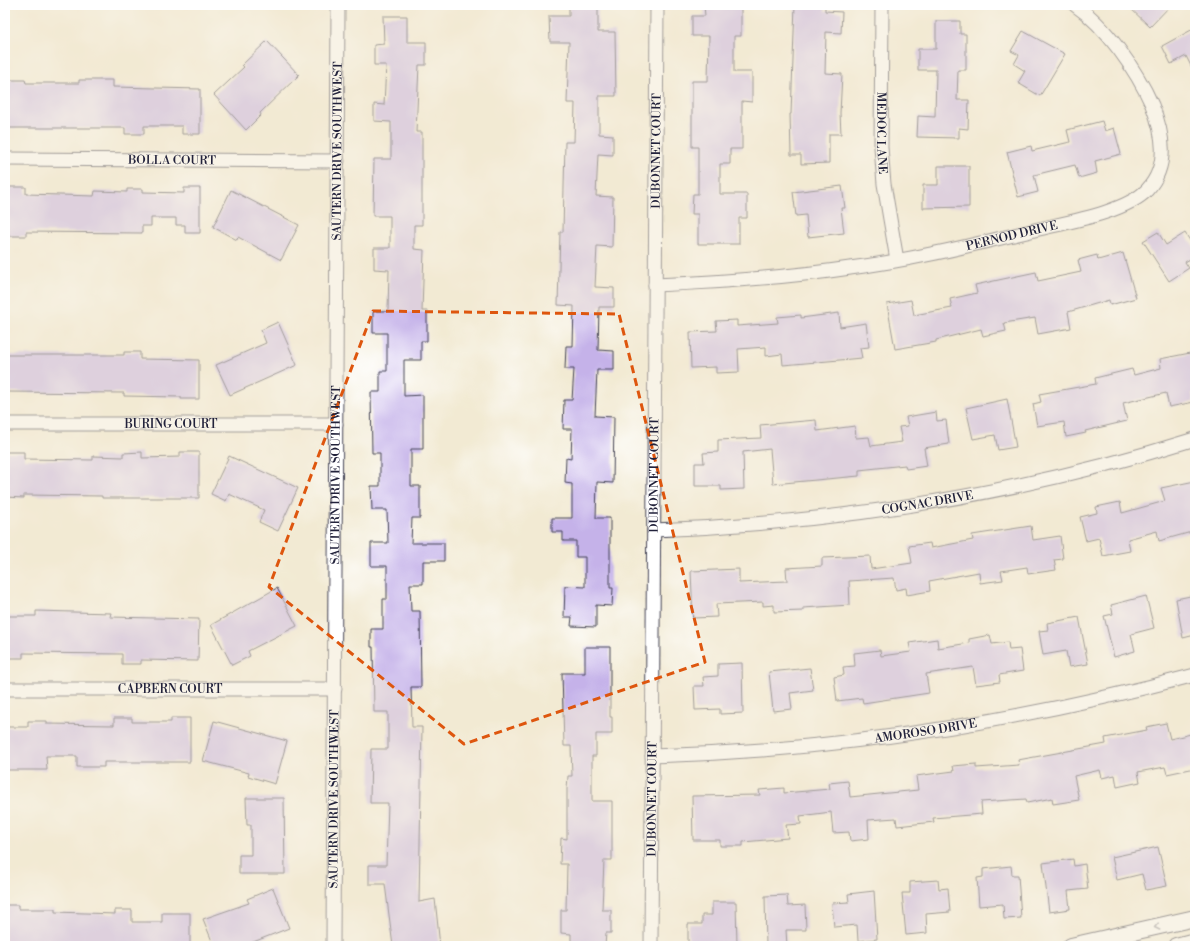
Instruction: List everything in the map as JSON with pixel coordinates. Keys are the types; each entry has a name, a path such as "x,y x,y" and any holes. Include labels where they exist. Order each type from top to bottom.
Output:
{"street":[{"name":"SAUTERN DRIVE SOUTHWEST","path":"333,946 338,5"},
{"name":"DUBONNET COURT","path":"652,946 657,5"},
{"name":"MEDOC LANE","path":"882,5 881,147 884,184 897,260"},
{"name":"PERNOD DRIVE","path":"655,285 761,280 852,268 968,246 1116,208 1132,201 1146,190 1157,175 1163,156 1162,136 1148,96 1129,66 1095,21 1075,5"},
{"name":"BOLLA COURT","path":"5,159 338,160"},
{"name":"BURING COURT","path":"5,424 336,424"},
{"name":"COGNAC DRIVE","path":"654,530 730,527 880,511 1037,482 1137,457 1195,439"},
{"name":"AMOROSO DRIVE","path":"652,756 757,751 918,734 1037,713 1195,675"},
{"name":"CAPBERN COURT","path":"5,689 334,689"},
{"path":"1071,946 1195,918"},
{"path":"1176,946 1195,941"}],"highlighted area":[{"path":"373,311 619,314 705,662 464,744 269,587"}],"building":[{"path":"704,5 741,5 741,36 734,36 734,72 752,72 752,102 742,101 742,149 730,149 730,164 720,164 720,194 747,194 747,218 739,218 739,244 698,244 698,214 692,214 693,194 698,194 698,147 692,147 692,81 708,81 709,36 692,36 692,16 705,16"},
{"path":"795,5 825,5 825,11 842,12 841,33 826,32 825,73 842,74 840,113 841,134 829,134 829,163 801,164 801,155 791,155 790,114"},
{"path":"1127,5 1171,5 1150,27"},
{"path":"569,6 598,6 598,32 615,32 616,96 599,96 599,134 613,135 613,155 598,154 596,196 613,197 612,247 597,246 595,287 614,288 614,307 599,307 598,350 614,351 614,370 597,370 595,416 614,417 613,483 597,482 596,518 610,518 610,588 613,588 612,606 596,605 596,627 571,626 572,617 564,617 565,586 585,587 585,557 576,557 576,541 563,541 563,532 552,532 552,518 572,518 572,484 565,483 566,458 571,459 572,429 563,429 564,400 572,400 574,369 565,369 566,346 573,346 574,306 558,305 560,232 563,232 565,142 574,142 575,103 567,103 569,42 550,42 549,16 569,16"},
{"path":"383,16 407,16 407,42 426,42 426,65 419,65 416,132 422,132 422,225 414,225 414,249 424,250 422,311 427,311 427,341 421,341 421,360 404,360 404,396 423,395 423,449 411,449 411,486 420,486 420,518 412,518 411,543 444,543 444,561 423,561 423,584 410,584 411,611 420,611 421,687 411,687 412,727 422,727 419,902 435,899 440,946 393,946 385,884 369,884 369,865 386,865 388,803 370,803 371,749 388,749 388,712 374,712 373,647 371,647 371,629 383,629 383,599 387,599 387,566 371,566 371,543 388,543 387,510 372,510 371,486 380,486 380,453 372,453 371,392 380,392 380,371 387,371 387,333 373,333 373,311 388,311 389,270 374,269 374,248 390,248 390,216 373,216 374,159 391,159 391,122 374,121 374,104 384,105 386,65 374,65 374,45 384,44"},
{"path":"936,21 960,21 960,34 966,34 966,70 958,70 957,100 969,100 968,129 959,128 959,138 917,137 918,116 935,117 936,70 918,70 918,49 936,49"},
{"path":"1195,28 1195,74 1186,56 1171,64 1162,46"},
{"path":"1023,31 1065,54 1040,96 1018,83 1025,71 1014,64 1019,55 1011,51"},
{"path":"267,41 299,75 260,113 261,115 246,130 214,95 244,67 242,65"},
{"path":"5,80 25,80 26,83 79,83 79,80 113,80 113,87 200,89 200,134 182,134 182,126 144,126 144,134 125,134 125,128 5,128"},
{"path":"1102,121 1105,131 1114,128 1121,154 1095,161 1097,173 1079,178 1075,165 1034,175 1038,192 1018,197 1007,152 1031,146 1032,151 1070,142 1067,130"},
{"path":"938,166 969,166 969,207 923,208 923,185 938,185"},
{"path":"842,186 845,208 841,208 844,233 808,237 806,215 796,216 793,192"},
{"path":"7,187 26,187 26,194 94,196 95,191 127,192 127,189 143,189 143,192 184,193 184,188 200,188 200,233 185,233 185,225 176,225 176,218 151,218 151,226 142,226 142,233 26,232 26,236 7,236 7,223 5,223 5,190 7,190"},
{"path":"231,190 299,225 281,260 238,237 237,240 213,227"},
{"path":"1158,232 1166,245 1185,233 1195,248 1195,256 1185,262 1189,268 1169,281 1143,241"},
{"path":"1123,253 1136,298 1110,305 1109,300 1068,312 1071,328 1038,334 1035,318 1004,323 1006,331 983,336 981,329 936,340 936,342 895,349 887,304 911,300 914,315 952,308 950,299 977,293 975,285 1036,272 1038,281 1081,272 1078,260 1097,255 1098,260"},
{"path":"839,313 840,327 866,323 869,347 860,348 862,358 783,365 782,354 766,356 766,347 738,349 739,372 716,373 716,367 691,368 690,332 717,331 716,321 737,320 737,326 778,323 777,317 801,315 801,318"},
{"path":"278,322 297,365 230,395 216,365 266,343 261,330"},
{"path":"124,352 140,352 140,359 199,360 199,399 181,399 181,397 124,396 124,393 5,392 5,355 124,355"},
{"path":"1195,352 1195,393 1192,393 1194,402 1169,407 1166,393 1123,403 1127,421 1085,431 1086,433 1066,437 1064,422 1037,426 1033,404 1041,402 1039,394 1096,384 1095,378 1132,369 1134,375 1161,368 1160,359"},
{"path":"1007,399 1016,447 998,450 995,435 973,439 966,408"},
{"path":"936,412 937,421 946,420 949,444 924,448 927,466 906,469 905,465 859,470 859,476 773,484 770,449 743,452 744,489 721,490 721,486 695,486 695,463 704,463 703,453 718,452 718,440 761,438 760,425 816,420 817,431 855,426 856,438 869,437 871,446 902,442 899,427 908,426 906,417"},
{"path":"5,452 24,452 24,459 93,460 93,456 123,457 123,453 142,452 142,458 180,457 180,452 199,452 199,498 102,498 102,496 24,495 24,498 5,497"},
{"path":"229,456 298,488 278,531 259,522 264,510 229,494 226,501 211,494"},
{"path":"1195,481 1195,531 1159,541 1157,531 1128,539 1130,551 1103,556 1099,538 1086,541 1080,517 1097,513 1096,507 1120,502 1122,513 1165,501 1161,488"},
{"path":"1031,526 1033,540 1060,536 1063,559 1054,560 1056,570 1028,574 1027,567 1001,571 1003,580 980,583 979,572 929,581 930,591 907,595 906,588 896,590 894,578 849,581 850,605 803,608 803,611 774,612 774,605 763,606 763,602 716,604 717,617 693,618 691,571 739,569 739,583 787,581 786,568 822,566 822,558 870,556 871,569 912,563 909,546 930,543 931,548 973,540 972,535"},
{"path":"277,588 297,626 248,651 250,656 232,665 211,625"},
{"path":"1195,595 1195,635 1183,638 1176,599"},
{"path":"1146,596 1154,628 1131,634 1135,651 1114,657 1104,616 1113,614 1111,605"},
{"path":"36,611 111,613 110,617 199,619 198,661 141,660 141,664 122,664 122,654 23,653 23,658 5,658 5,616 36,616"},
{"path":"1079,617 1088,664 1069,667 1066,651 1043,655 1039,631 1048,630 1047,623"},
{"path":"990,635 992,644 1008,642 1009,650 1020,649 1023,671 999,675 1000,682 976,685 973,667 926,674 929,693 863,703 862,698 837,701 834,677 844,675 843,667 855,666 854,653 880,650 881,656 911,652 909,643 937,639 938,648 969,643 969,639"},
{"path":"585,647 610,647 610,717 612,717 612,734 596,734 596,756 592,756 592,801 612,801 612,860 604,860 602,910 611,910 611,933 606,933 605,946 571,946 571,934 561,933 561,910 566,910 567,864 560,864 561,838 567,839 568,776 572,776 571,746 564,746 562,673 585,673"},
{"path":"742,663 743,713 720,714 720,709 695,710 694,686 704,686 703,677 718,676 718,664"},
{"path":"810,668 813,690 790,693 792,709 773,711 769,672"},
{"path":"114,718 132,718 132,722 171,722 171,718 190,718 190,762 104,762 104,767 77,767 77,756 46,756 47,770 5,770 5,727 28,727 28,721 47,721 47,724 114,725"},
{"path":"214,721 287,741 275,784 248,776 249,773 203,761"},
{"path":"1166,723 1170,739 1195,733 1195,768 1167,774 1165,767 1138,772 1140,782 1117,787 1115,775 1102,778 1100,770 1074,776 1079,800 1053,804 1052,798 1027,803 1026,799 981,802 982,814 933,818 934,822 897,826 896,818 868,820 869,839 850,841 849,832 833,833 831,812 800,816 801,824 786,825 788,838 743,842 743,846 720,846 720,840 693,840 692,796 760,795 759,790 784,788 784,793 830,789 829,783 848,781 850,797 918,790 916,776 954,771 953,766 976,764 976,768 1019,765 1018,760 1106,744 1105,738 1147,730 1146,727"},
{"path":"246,798 284,798 285,874 239,874 239,855 251,855 251,825 247,825"},
{"path":"1158,847 1167,886 1146,890 1142,874 1117,880 1112,857"},
{"path":"1073,859 1074,866 1085,864 1088,889 1068,891 1070,909 1049,912 1043,863"},
{"path":"1011,866 1012,875 1018,875 1021,918 1004,919 1003,904 979,906 977,878 983,877 983,869"},
{"path":"938,880 939,889 948,888 950,912 926,914 927,933 906,935 902,893 910,893 910,882"},
{"path":"273,888 289,928 243,946 214,946 203,919 249,903 247,899"},
{"path":"874,891 877,939 858,941 857,925 834,927 832,903 849,902 848,894"},
{"path":"787,895 788,906 805,905 806,930 786,930 787,946 766,946 765,896"},
{"path":"712,902 736,902 737,946 688,946 688,924 702,924 702,915 712,915"},
{"path":"5,905 18,905 18,909 55,909 55,912 115,914 115,910 132,910 132,922 162,922 162,913 190,913 190,946 5,946"}]}
